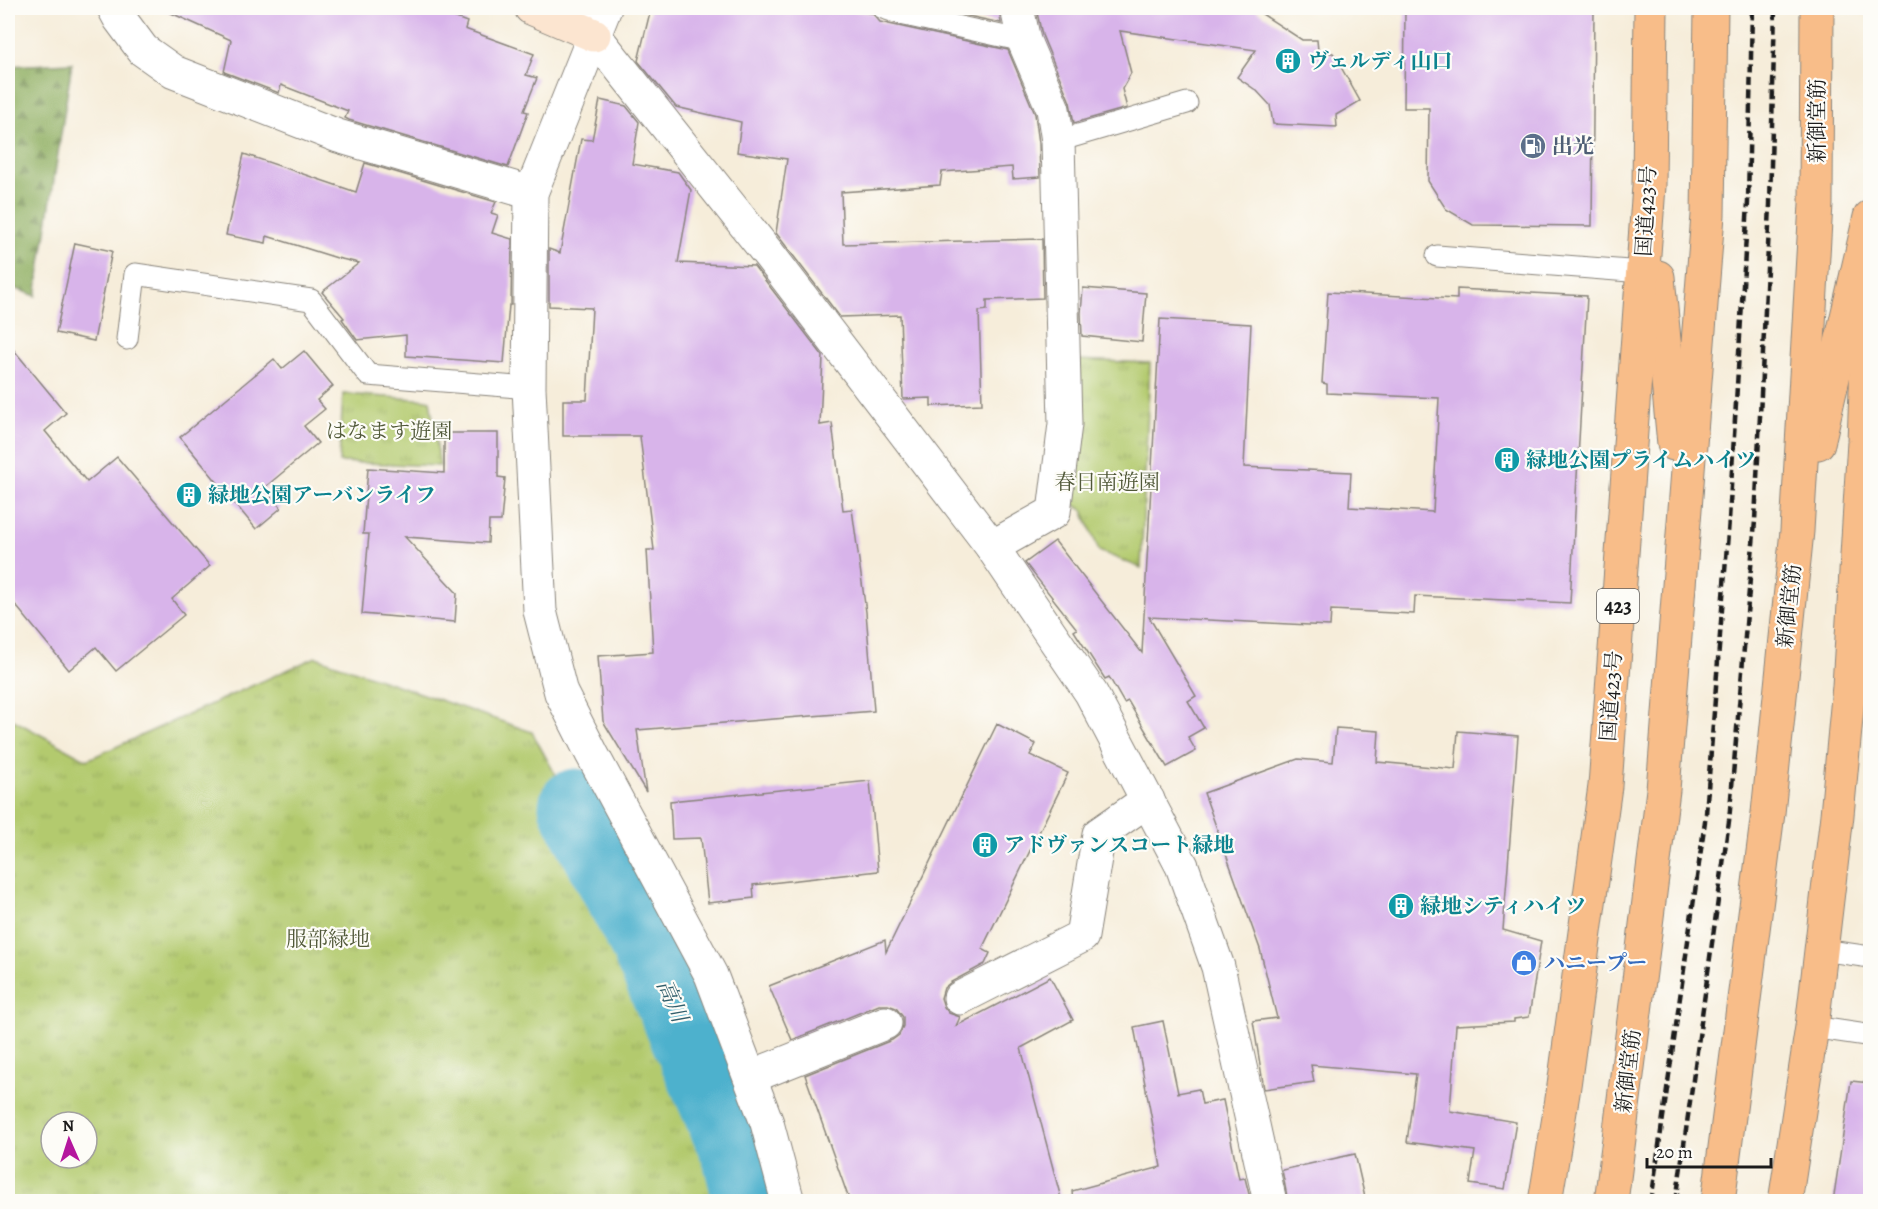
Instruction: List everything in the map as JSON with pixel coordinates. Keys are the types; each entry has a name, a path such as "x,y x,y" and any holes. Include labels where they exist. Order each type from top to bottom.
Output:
{"highway":[{"name":"国道423号","path":"1545,1202 1563,1093 1605,786 1649,186 1651,8"},
{"name":"新御堂筋","path":"1611,1202 1663,789 1708,216 1711,8"},
{"name":"新御堂筋","path":"1719,1202 1768,813 1797,531 1816,204 1817,8"},
{"path":"1649,186 1683,529"},
{"path":"1797,531 1870,217"},
{"path":"1785,1202 1860,687 1870,286"}],"street":[{"path":"114,8 143,50 174,72 338,135 531,193"},
{"path":"531,8 599,21 770,256 992,548 1091,693 1182,866 1218,967 1270,1202"},
{"path":"992,548 1054,512 1065,424 1058,141 1053,109 1024,41 1017,8"},
{"path":"599,21 531,193 529,388 540,611 561,693 711,975 767,1123 788,1202"},
{"path":"960,998 1082,936 1099,834 1148,800"},
{"path":"750,1077 885,1023"}],"lane":[{"path":"882,8 1024,41"},
{"path":"1058,141 1187,103"},
{"path":"1437,256 1642,272"},
{"path":"127,339 135,274 311,300 368,375 529,388"},
{"path":"1822,950 1870,957"},
{"path":"1812,1027 1866,1035"}],"green space":[{"path":"72,63 36,296 8,286 8,66"},
{"name":"春日南遊園","path":"1076,360 1150,363 1141,568 1099,551 1083,510 1068,501"},
{"name":"はなます遊園","path":"343,394 430,400 440,466 339,462"},
{"name":"服部緑地","path":"316,657 532,732 751,1130 767,1201 8,1201 8,717 87,760"}],"building":[{"path":"160,8 429,8 467,22 465,29 534,54 526,75 537,78 524,111 528,112 508,167 349,120 345,118 348,111 281,85 279,93 224,72 231,40"},
{"path":"651,8 825,8 872,13 880,22 1008,50 1035,114 1040,177 1013,179 1012,167 942,172 940,185 841,192 843,244 1042,239 1043,298 987,300 987,310 979,311 982,404 931,406 931,398 903,399 900,315 840,317 776,233 787,159 737,152 741,122 676,107 638,61"},
{"path":"960,8 999,8 1001,23 959,14"},
{"path":"1036,8 1253,8 1302,40 1317,40 1318,50 1322,53 1333,53 1360,101 1336,115 1337,127 1273,124 1270,105 1257,91 1237,77 1256,50 1120,31 1131,73 1122,89 1127,108 1074,123 1070,102 1042,35"},
{"path":"1405,8 1594,8 1592,226 1473,225 1446,209 1428,181 1429,108 1404,108"},
{"path":"600,100 626,106 639,122 632,164 678,172 691,190 678,263 754,266 823,356 820,425 832,423 843,510 852,509 866,612 874,711 637,730 646,792 603,721 598,656 653,652 647,550 654,550 640,436 563,436 563,400 587,400 592,308 549,306 549,249 560,253 581,139 592,140"},
{"path":"244,154 356,192 365,163 496,202 491,213 498,215 492,233 512,239 511,305 509,305 504,363 406,356 406,335 357,340 342,319 344,318 322,292 359,263 267,236 266,243 226,235"},
{"path":"75,243 112,251 94,341 56,333"},
{"path":"1083,288 1146,293 1142,342 1082,336"},
{"name":"緑地公園プライムハイツ","path":"1457,289 1587,296 1570,603 1415,596 1414,614 1331,610 1330,626 1149,617 1196,696 1188,701 1204,728 1188,737 1196,751 1167,767 1128,701 1124,703 1109,677 1105,679 1074,631 1077,629 1025,563 1055,541 1142,653 1160,319 1251,324 1244,467 1351,472 1349,507 1433,512 1439,398 1327,393 1327,384 1322,383 1328,292 1457,299"},
{"name":"緑地公園アーバンライフ","path":"8,343 66,413 45,431 87,482 117,457 210,566 172,599 184,615 116,671 96,647 69,670 8,596"},
{"path":"304,351 333,386 317,400 325,409 304,426 318,443 264,488 281,508 256,529 180,437 274,359 282,369"},
{"path":"444,433 498,433 498,477 505,478 501,521 489,521 488,543 405,537 457,593 455,622 362,614 369,534 363,534 368,468 444,473"},
{"path":"997,724 1036,744 1030,755 1068,773 982,949 990,953 985,964 951,982 944,988 941,998 949,1013 960,1017 956,1026 1050,977 1073,1020 1021,1048 1062,1202 850,1202 805,1075 892,1040 899,1035 903,1026 903,1017 896,1008 879,1005 792,1040 769,986 885,940 886,952"},
{"path":"1336,728 1379,731 1377,762 1455,769 1458,731 1518,736 1503,930 1541,941 1529,1017 1514,1019 1514,1022 1456,1025 1450,1111 1516,1122 1505,1189 1470,1184 1475,1151 1407,1142 1416,1074 1311,1065 1314,1082 1264,1089 1253,1021 1277,1018 1260,949 1204,793 1298,759 1333,762"},
{"path":"870,781 878,871 753,885 754,898 708,903 701,838 672,839 670,801"},
{"path":"1163,1021 1178,1093 1199,1089 1202,1104 1223,1100 1239,1179 1245,1178 1251,1202 1073,1202 1072,1191 1161,1167 1134,1027"},
{"path":"1851,1081 1870,1083 1870,1202 1833,1202"},
{"path":"1355,1154 1366,1202 1288,1202 1282,1170"}],"waterway":[{"name":"高川","path":"576,806 645,939 739,1154 751,1202"}],"railway":[{"path":"1651,1202 1706,814 1729,520 1748,202 1752,8"},
{"path":"1676,1202 1729,821 1755,521 1770,205 1775,8"}],"place":[{"name":"ヴェルディ山口","path":"1288,61"},
{"name":"出光","path":"1533,146"},
{"name":"緑地公園プライムハイツ","path":"1507,460"},
{"name":"緑地公園アーバンライフ","path":"189,495"},
{"name":"アドヴァンスコート緑地","path":"985,845"},
{"name":"緑地シティハイツ","path":"1401,906"},
{"name":"ハニープー","path":"1524,963"}]}
